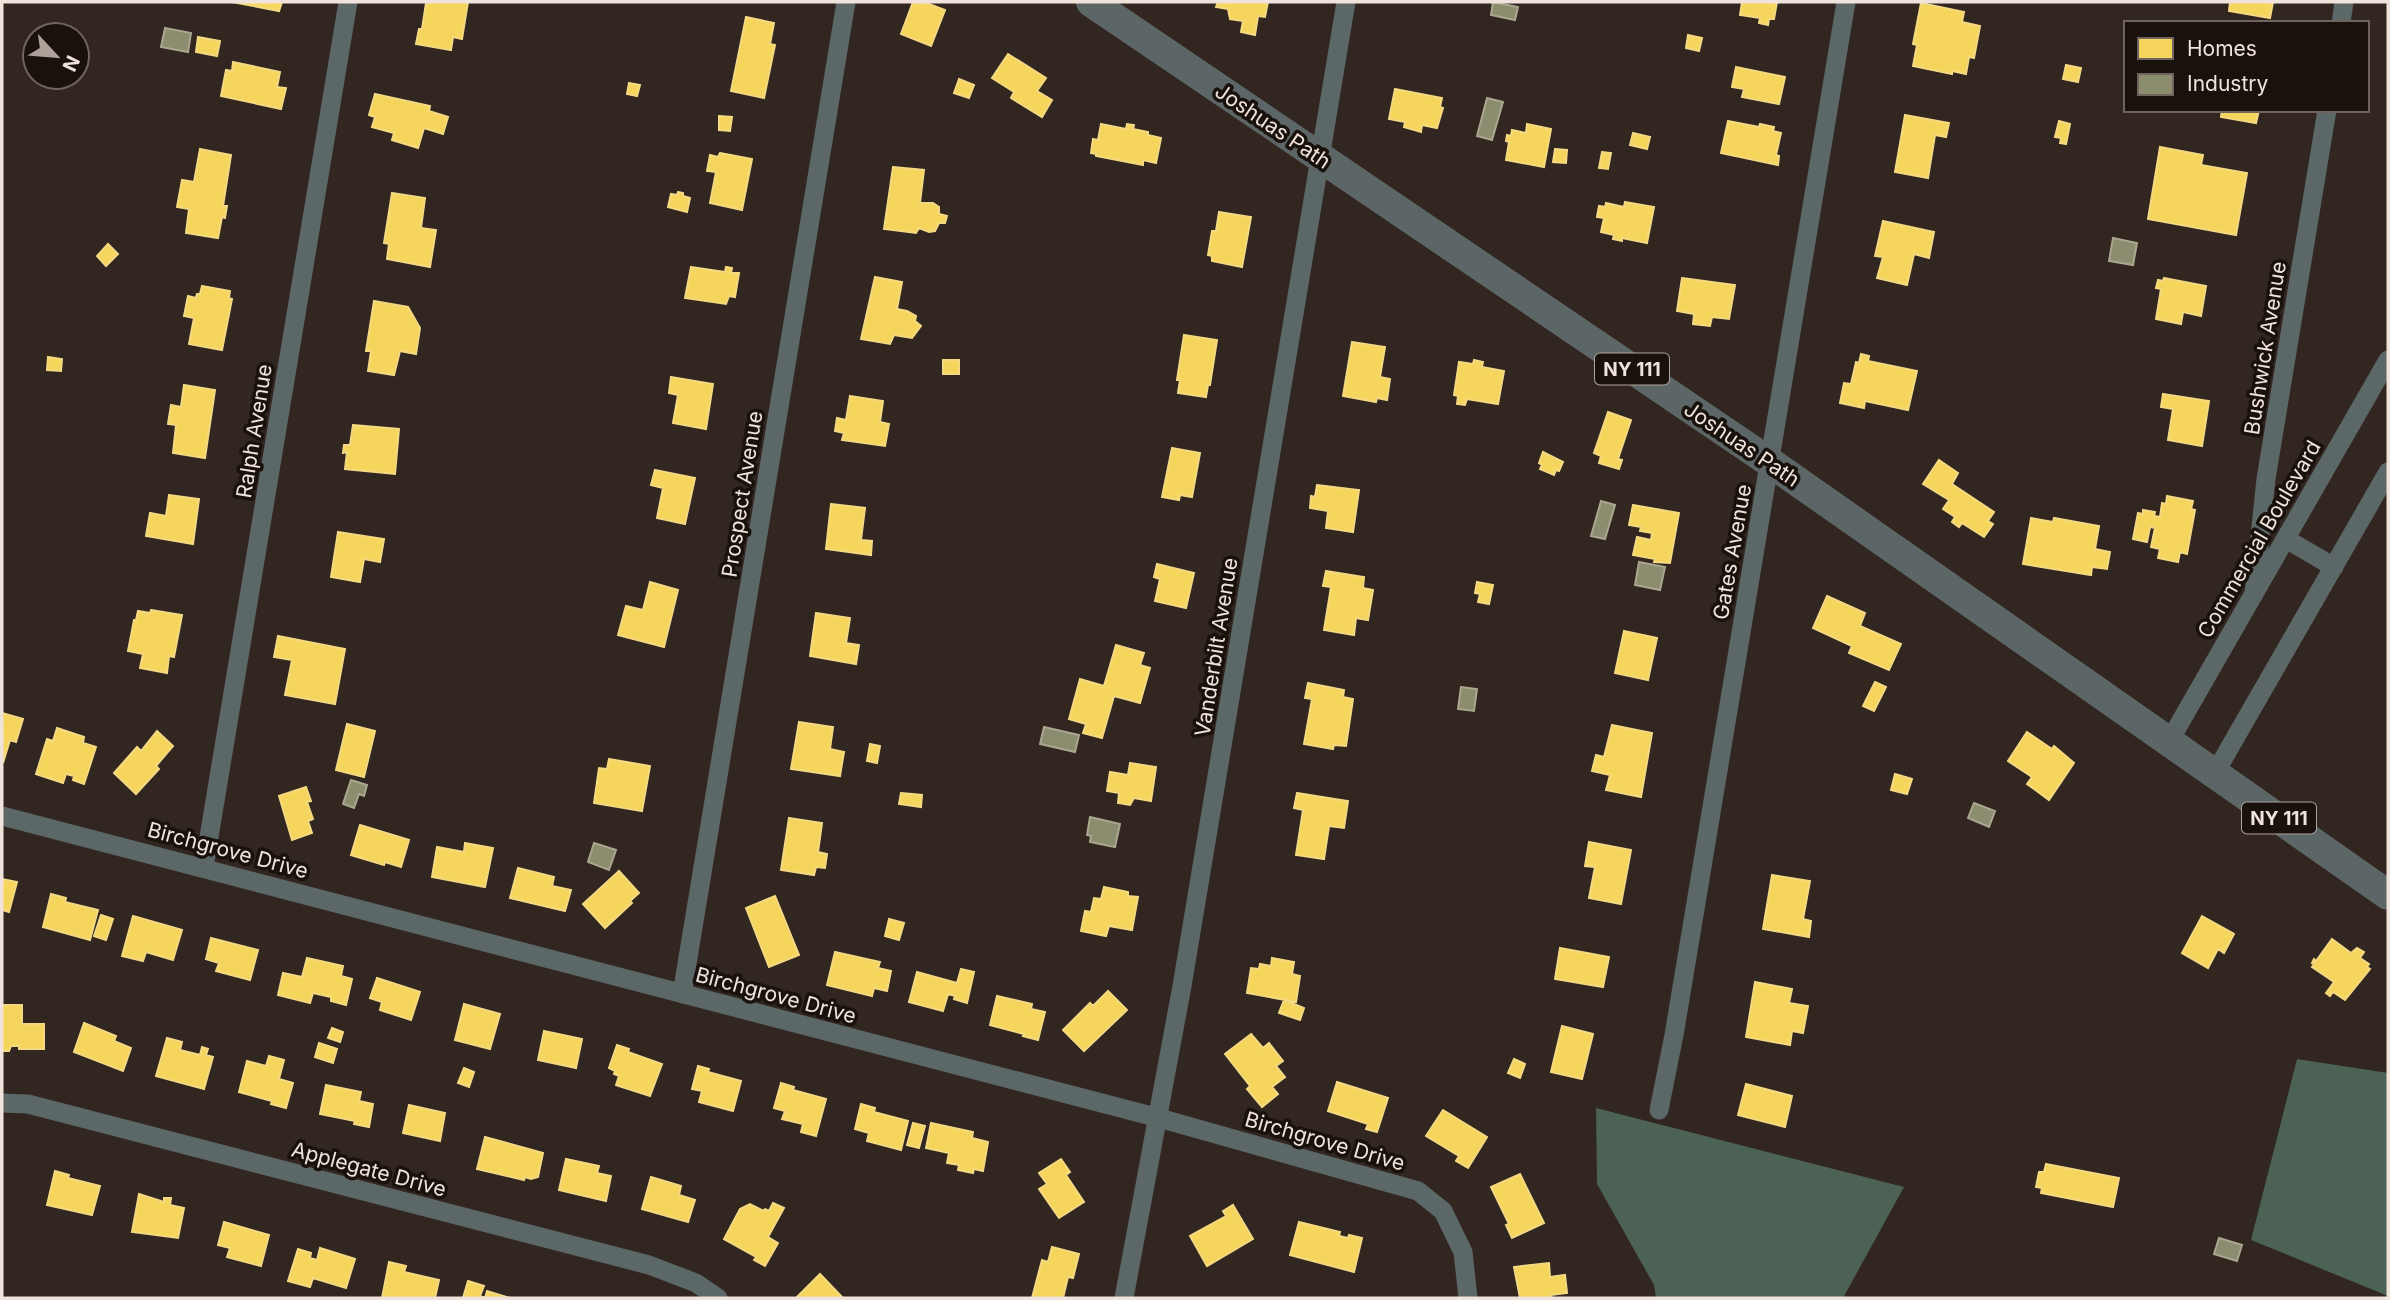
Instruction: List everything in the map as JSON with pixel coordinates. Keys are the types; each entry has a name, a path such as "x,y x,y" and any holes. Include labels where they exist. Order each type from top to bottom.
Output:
{"main road":[{"name":"Joshuas Path","path":"1091,2 1771,463 2388,895"}],"street":[{"name":"Ralph Avenue","path":"204,867 348,2"},
{"name":"Prospect Avenue","path":"682,994 846,2"},
{"name":"Vanderbilt Avenue","path":"1124,1298 1159,1118 1346,2"},
{"name":"Gates Avenue","path":"1659,1110 1679,1007 1771,463 1846,2"},
{"path":"2341,21 2344,2"},
{"name":"Bushwick Avenue","path":"2255,594 2266,479 2327,112"},
{"name":"Commercial Boulevard","path":"2170,740 2388,360"},
{"path":"2215,773 2388,472"},
{"path":"2286,539 2334,567"},
{"name":"Birchgrove Drive","path":"2,816 1159,1118 1418,1191 1443,1211 1463,1252 1468,1298"},
{"name":"Applegate Drive","path":"2,1103 29,1104 649,1265 695,1283 718,1298"}],"green space":[{"path":"2297,1059 2388,1073 2388,1296 2251,1240"},
{"path":"1596,1108 1904,1187 1843,1298 1656,1298 1654,1285 1597,1184"}],"building: Homes":[{"path":"232,2 282,2 279,11"},
{"path":"468,2 462,39 453,37 451,50 416,44 419,29 422,29 426,3"},
{"path":"913,2 924,2 945,10 931,46 901,34"},
{"path":"1218,2 1268,2 1265,17 1258,16 1255,35 1241,32 1243,21 1230,19 1228,9 1216,7"},
{"path":"1742,2 1777,2 1774,19 1769,19 1768,25 1759,23 1760,18 1740,15"},
{"path":"2230,2 2273,2 2270,18 2229,11"},
{"path":"1921,3 1964,12 1962,22 1980,26 1974,58 1969,57 1966,74 1913,66 1917,45 1913,44"},
{"path":"746,17 774,23 770,44 775,45 764,98 731,91"},
{"path":"1688,35 1702,38 1699,51 1686,48"},
{"path":"198,37 220,41 217,56 196,52"},
{"path":"1008,54 1046,78 1037,91 1052,100 1042,117 1011,98 1014,92 992,78"},
{"path":"233,62 280,72 277,87 286,88 281,109 221,96 226,70 232,71"},
{"path":"2066,65 2081,68 2078,82 2063,79"},
{"path":"1736,67 1785,77 1779,104 1742,97 1744,89 1732,87"},
{"path":"959,79 974,85 969,98 954,93"},
{"path":"629,83 640,85 637,96 627,94"},
{"path":"1395,89 1442,98 1440,107 1443,108 1437,128 1422,125 1421,132 1404,127 1405,122 1389,119"},
{"path":"375,94 430,106 429,111 448,117 443,134 424,128 418,148 392,140 394,133 372,127 375,117 369,115"},
{"path":"2222,112 2259,112 2256,123 2221,117"},
{"path":"1905,115 1949,123 1946,137 1935,135 1928,178 1895,172"},
{"path":"719,116 732,117 730,131 719,130"},
{"path":"1728,121 1774,127 1773,131 1781,133 1776,155 1779,156 1778,165 1721,153"},
{"path":"2059,121 2070,124 2066,144 2060,143 2061,138 2055,137"},
{"path":"1101,124 1126,129 1127,124 1134,125 1133,129 1161,138 1156,163 1143,160 1143,165 1091,153 1093,139 1098,140"},
{"path":"1527,124 1551,129 1544,167 1506,160 1509,142 1506,141 1507,135 1511,136 1512,130 1526,133"},
{"path":"1633,133 1650,137 1647,149 1630,145"},
{"path":"2160,147 2203,155 2201,165 2247,173 2236,235 2148,219"},
{"path":"200,149 231,155 223,206 227,206 218,238 186,233 189,209 177,207 182,180 194,182"},
{"path":"1555,149 1567,150 1566,163 1553,162"},
{"path":"1602,152 1611,153 1608,169 1599,168"},
{"path":"720,153 752,159 742,210 710,203 716,172 707,171 710,155 718,157"},
{"path":"893,167 924,170 920,203 933,203 939,207 939,214 947,216 945,223 939,223 935,231 919,228 916,233 884,229"},
{"path":"678,192 690,198 687,212 668,207 671,194 677,195"},
{"path":"392,193 425,198 421,228 436,230 430,267 387,259 389,244 384,243"},
{"path":"1625,202 1654,207 1647,243 1613,239 1614,235 1601,232 1604,218 1597,217 1599,206 1605,207 1606,203 1624,207"},
{"path":"1219,212 1251,217 1242,267 1212,261 1212,256 1208,255"},
{"path":"1883,221 1934,232 1929,258 1914,254 1907,285 1877,278 1883,257 1875,256"},
{"path":"108,244 118,254 106,266 97,256"},
{"path":"691,267 725,272 726,267 732,268 731,273 739,273 735,297 729,296 726,304 685,298"},
{"path":"875,277 902,282 897,309 916,316 915,321 921,326 912,338 894,335 890,344 861,339"},
{"path":"1682,278 1735,285 1729,319 1712,317 1710,326 1693,324 1694,314 1677,311"},
{"path":"2164,278 2206,286 2201,316 2183,312 2181,324 2156,319 2161,289 2156,288 2158,280 2163,281"},
{"path":"202,286 230,291 229,298 232,299 222,350 189,344 194,318 184,316 188,296 196,298"},
{"path":"374,301 408,307 420,328 416,354 400,351 394,375 368,371 371,351 366,351"},
{"path":"1184,335 1217,340 1206,397 1178,393 1180,380 1177,380"},
{"path":"1352,342 1385,347 1380,377 1390,379 1387,400 1377,398 1376,402 1343,396"},
{"path":"1861,354 1869,356 1868,361 1917,371 1908,410 1865,401 1864,408 1840,403 1844,383 1851,384 1856,362 1859,363"},
{"path":"48,357 62,359 61,371 47,370"},
{"path":"943,360 959,360 959,374 943,374"},
{"path":"1474,360 1483,362 1482,367 1504,371 1498,404 1467,399 1465,405 1457,404 1458,396 1454,395 1459,362 1473,364"},
{"path":"671,377 713,384 706,429 673,423 678,395 669,393"},
{"path":"184,385 215,390 205,458 173,453 176,425 168,424 171,405 181,407"},
{"path":"2163,394 2209,401 2202,446 2168,440 2173,409 2161,407"},
{"path":"850,396 883,401 880,422 889,424 885,446 842,440 844,433 835,431 837,418 846,420"},
{"path":"1608,412 1631,420 1618,459 1622,460 1619,469 1599,463 1601,456 1594,453"},
{"path":"353,425 399,429 395,474 345,469 347,452 343,453 344,445 350,445"},
{"path":"1172,448 1200,453 1192,497 1180,495 1179,500 1162,497"},
{"path":"1543,452 1563,462 1554,475 1540,469"},
{"path":"1939,460 1958,473 1952,484 1994,512 1988,521 1993,524 1984,537 1962,523 1959,527 1952,522 1955,517 1943,509 1949,500 1923,484"},
{"path":"655,470 695,478 685,524 657,518 663,488 651,485"},
{"path":"1317,485 1359,490 1353,532 1326,528 1328,511 1310,508 1311,496 1315,497"},
{"path":"169,495 199,499 193,544 146,536 150,513 166,516"},
{"path":"2167,496 2193,501 2191,509 2195,510 2187,554 2180,552 2178,562 2158,558 2160,549 2151,547 2155,528 2150,527 2147,542 2133,539 2138,513 2143,514 2143,510 2155,512 2154,516 2160,517 2162,503 2166,504"},
{"path":"831,504 865,508 861,540 872,541 871,555 826,549"},
{"path":"1633,505 1679,513 1670,563 1654,562 1655,559 1633,555 1637,537 1651,540 1652,533 1629,525"},
{"path":"2031,518 2053,522 2054,518 2099,526 2095,549 2110,552 2107,569 2092,567 2091,575 2023,564"},
{"path":"338,532 384,539 380,562 364,559 360,582 331,577"},
{"path":"1157,564 1194,573 1186,608 1155,601 1160,579 1154,577"},
{"path":"1326,571 1364,577 1363,588 1373,590 1368,620 1356,618 1354,635 1324,630 1331,587 1323,586"},
{"path":"650,582 678,590 664,647 618,635 626,606 643,610"},
{"path":"1477,582 1493,585 1489,604 1478,602 1480,594 1475,593"},
{"path":"1827,596 1865,613 1860,626 1901,644 1889,670 1849,653 1852,646 1813,628"},
{"path":"151,610 182,615 174,657 169,656 167,673 140,668 143,654 128,651 138,611 150,613"},
{"path":"816,613 850,618 846,643 859,645 856,664 810,656"},
{"path":"1624,631 1657,638 1648,680 1615,673"},
{"path":"278,636 345,649 335,704 285,695 292,660 274,657"},
{"path":"1116,645 1144,653 1140,665 1150,668 1140,703 1114,696 1102,738 1083,733 1086,724 1069,719 1080,679 1104,686"},
{"path":"1875,682 1886,687 1874,711 1863,706"},
{"path":"1308,683 1344,690 1343,697 1353,699 1346,746 1334,745 1333,749 1304,744 1312,699 1305,698"},
{"path":"2,713 23,719 16,742 10,740 3,763"},
{"path":"799,722 833,727 830,749 844,752 840,776 791,769"},
{"path":"347,724 375,731 364,777 336,770"},
{"path":"1612,725 1652,733 1641,797 1606,790 1610,775 1592,771 1596,755 1604,757"},
{"path":"57,728 84,737 83,743 96,747 84,784 73,780 74,776 66,774 63,783 36,774 47,739 53,741"},
{"path":"157,731 173,746 156,766 159,769 136,794 114,773 137,747 141,751"},
{"path":"2027,732 2052,749 2054,746 2074,763 2049,800 2027,784 2032,777 2008,761"},
{"path":"870,744 880,746 877,763 867,761"},
{"path":"609,759 650,766 642,811 594,803 599,768 607,769"},
{"path":"1130,763 1156,767 1151,801 1134,798 1130,805 1118,803 1119,793 1107,791 1110,772 1128,775"},
{"path":"1895,774 1912,779 1907,794 1891,790"},
{"path":"306,787 311,801 307,802 313,819 308,821 312,833 292,840 279,796"},
{"path":"901,793 922,795 921,807 899,804"},
{"path":"1297,793 1348,801 1344,828 1329,826 1324,859 1296,855 1303,810 1294,808"},
{"path":"789,818 822,823 818,852 827,854 825,868 816,867 814,875 781,870"},
{"path":"360,825 409,840 401,867 351,855"},
{"path":"1589,842 1631,850 1621,904 1589,898 1595,867 1585,866"},
{"path":"465,843 493,848 485,887 432,877 437,847 464,852"},
{"path":"518,868 554,877 552,886 571,890 565,911 510,898"},
{"path":"619,871 639,893 605,928 583,904"},
{"path":"1772,875 1810,881 1803,919 1811,921 1809,937 1763,929"},
{"path":"2,879 17,882 9,912 2,910"},
{"path":"1104,887 1138,897 1132,930 1109,926 1106,936 1081,931 1085,911 1091,912 1094,898 1101,899"},
{"path":"51,894 66,898 65,902 98,910 90,940 43,927"},
{"path":"775,896 799,955 769,967 746,908"},
{"path":"101,915 113,919 106,940 94,936"},
{"path":"133,916 182,930 173,960 146,952 143,961 122,956"},
{"path":"2202,916 2234,934 2224,953 2218,949 2208,968 2182,953"},
{"path":"889,919 904,923 899,940 885,936"},
{"path":"211,938 258,950 250,980 216,971 219,963 206,959"},
{"path":"2332,939 2351,953 2357,948 2364,952 2360,958 2369,964 2367,967 2370,969 2345,1000 2333,992 2330,996 2326,993 2334,982 2312,967 2314,959 2316,961"},
{"path":"1560,948 1609,957 1603,987 1555,979"},
{"path":"835,952 880,962 878,968 891,971 887,991 874,988 872,996 827,985"},
{"path":"307,958 343,966 341,976 352,979 346,1005 331,1001 331,997 313,993 310,1003 278,995 283,973 302,977"},
{"path":"1272,958 1294,962 1292,974 1300,976 1296,1002 1247,993 1251,968 1259,969 1260,964 1271,966"},
{"path":"961,969 974,972 967,1003 948,994 943,1011 909,1002 917,972 957,983"},
{"path":"377,978 420,992 411,1020 380,1010 382,1002 370,998"},
{"path":"1755,982 1792,989 1789,1003 1808,1006 1803,1033 1792,1031 1790,1045 1746,1037"},
{"path":"1108,991 1127,1010 1084,1051 1063,1030 1090,1003 1093,1006"},
{"path":"997,996 1032,1004 1031,1009 1045,1012 1038,1040 990,1025"},
{"path":"1284,1000 1304,1008 1300,1020 1279,1013"},
{"path":"464,1004 500,1014 490,1049 455,1040"},
{"path":"2,1005 22,1005 22,1024 44,1024 44,1049 19,1049 19,1046 11,1046 9,1051 2,1051"},
{"path":"84,1023 116,1036 114,1041 131,1048 123,1071 74,1052"},
{"path":"1562,1026 1593,1034 1582,1079 1551,1072"},
{"path":"332,1028 343,1032 340,1042 328,1038"},
{"path":"544,1031 582,1039 576,1068 538,1060"},
{"path":"1251,1034 1263,1048 1269,1043 1283,1061 1276,1066 1285,1077 1272,1087 1278,1094 1262,1107 1247,1089 1250,1086 1225,1054"},
{"path":"167,1038 182,1042 180,1050 200,1055 202,1047 208,1049 206,1055 213,1057 204,1089 156,1076"},
{"path":"319,1043 337,1049 333,1063 315,1057"},
{"path":"617,1045 629,1049 628,1052 662,1064 650,1096 616,1085 619,1076 609,1068"},
{"path":"269,1056 284,1060 279,1079 293,1083 286,1108 271,1104 272,1101 239,1092 247,1061 266,1066"},
{"path":"1514,1059 1525,1064 1520,1078 1508,1073"},
{"path":"698,1066 709,1069 708,1072 741,1081 733,1111 699,1102 702,1091 692,1089"},
{"path":"464,1068 474,1072 469,1087 458,1083"},
{"path":"1337,1082 1388,1098 1377,1132 1366,1129 1368,1124 1328,1111"},
{"path":"781,1083 794,1087 793,1090 826,1099 816,1136 801,1132 803,1124 782,1119 785,1111 774,1108"},
{"path":"1746,1084 1792,1096 1785,1127 1738,1115"},
{"path":"326,1085 361,1092 359,1101 373,1104 369,1127 354,1124 355,1121 320,1114"},
{"path":"861,1104 875,1108 874,1112 908,1121 901,1150 867,1141 869,1133 855,1129"},
{"path":"409,1105 445,1113 440,1141 403,1133"},
{"path":"1443,1110 1487,1137 1468,1168 1456,1161 1459,1156 1426,1136"},
{"path":"913,1123 925,1126 919,1148 907,1145"},
{"path":"931,1123 973,1132 972,1138 988,1142 983,1171 974,1169 973,1173 958,1170 959,1165 947,1163 949,1153 926,1148"},
{"path":"485,1137 543,1153 538,1177 525,1177 524,1180 477,1169"},
{"path":"566,1159 599,1166 597,1173 611,1176 606,1201 559,1190"},
{"path":"1061,1159 1070,1172 1066,1175 1084,1202 1059,1218 1039,1189 1047,1184 1039,1173"},
{"path":"2046,1164 2119,1178 2113,1207 2041,1193 2042,1188 2036,1187 2039,1172 2044,1172"},
{"path":"55,1171 69,1175 68,1178 100,1186 92,1215 47,1205"},
{"path":"1520,1174 1544,1223 1512,1238 1506,1225 1509,1224 1491,1187"},
{"path":"651,1177 681,1186 679,1195 695,1200 688,1222 642,1209"},
{"path":"139,1194 164,1202 164,1198 171,1198 170,1205 184,1208 178,1238 132,1232"},
{"path":"773,1203 784,1208 768,1237 778,1243 765,1266 754,1260 756,1257 724,1239 740,1209 750,1204 769,1211"},
{"path":"1233,1205 1253,1239 1207,1266 1190,1236 1226,1216 1223,1211"},
{"path":"224,1222 269,1235 261,1266 227,1257 230,1248 218,1245"},
{"path":"1299,1222 1340,1232 1339,1236 1362,1238 1354,1272 1290,1255"},
{"path":"1052,1247 1079,1254 1073,1278 1068,1277 1063,1298 1032,1298 1042,1260 1048,1262"},
{"path":"320,1248 355,1259 346,1288 313,1278 310,1287 288,1281 298,1249 311,1253 310,1258 317,1260"},
{"path":"389,1262 406,1266 404,1272 439,1280 435,1298 382,1298"},
{"path":"1549,1263 1550,1277 1565,1275 1567,1293 1551,1295 1552,1298 1520,1298 1514,1267"},
{"path":"820,1274 843,1298 796,1298"},
{"path":"468,1281 484,1286 480,1296 485,1298 463,1298"},
{"path":"487,1291 510,1298 485,1298"}],"building: Industry":[{"path":"1493,2 1518,7 1515,20 1491,15"},
{"path":"165,28 191,33 188,52 161,47"},
{"path":"1487,98 1503,102 1492,140 1477,136"},
{"path":"2113,238 2137,243 2133,265 2109,261"},
{"path":"1601,501 1615,505 1605,539 1591,536"},
{"path":"1639,562 1665,567 1660,590 1635,585"},
{"path":"1461,687 1477,689 1474,711 1458,709"},
{"path":"1044,727 1079,735 1075,752 1040,744"},
{"path":"351,780 367,785 364,796 359,794 354,808 343,804"},
{"path":"1974,803 1995,811 1989,827 1968,818"},
{"path":"1090,817 1120,824 1115,847 1090,842 1091,836 1087,835"},
{"path":"594,843 616,850 609,870 588,862"},
{"path":"2219,1238 2242,1245 2237,1261 2214,1254"}]}
